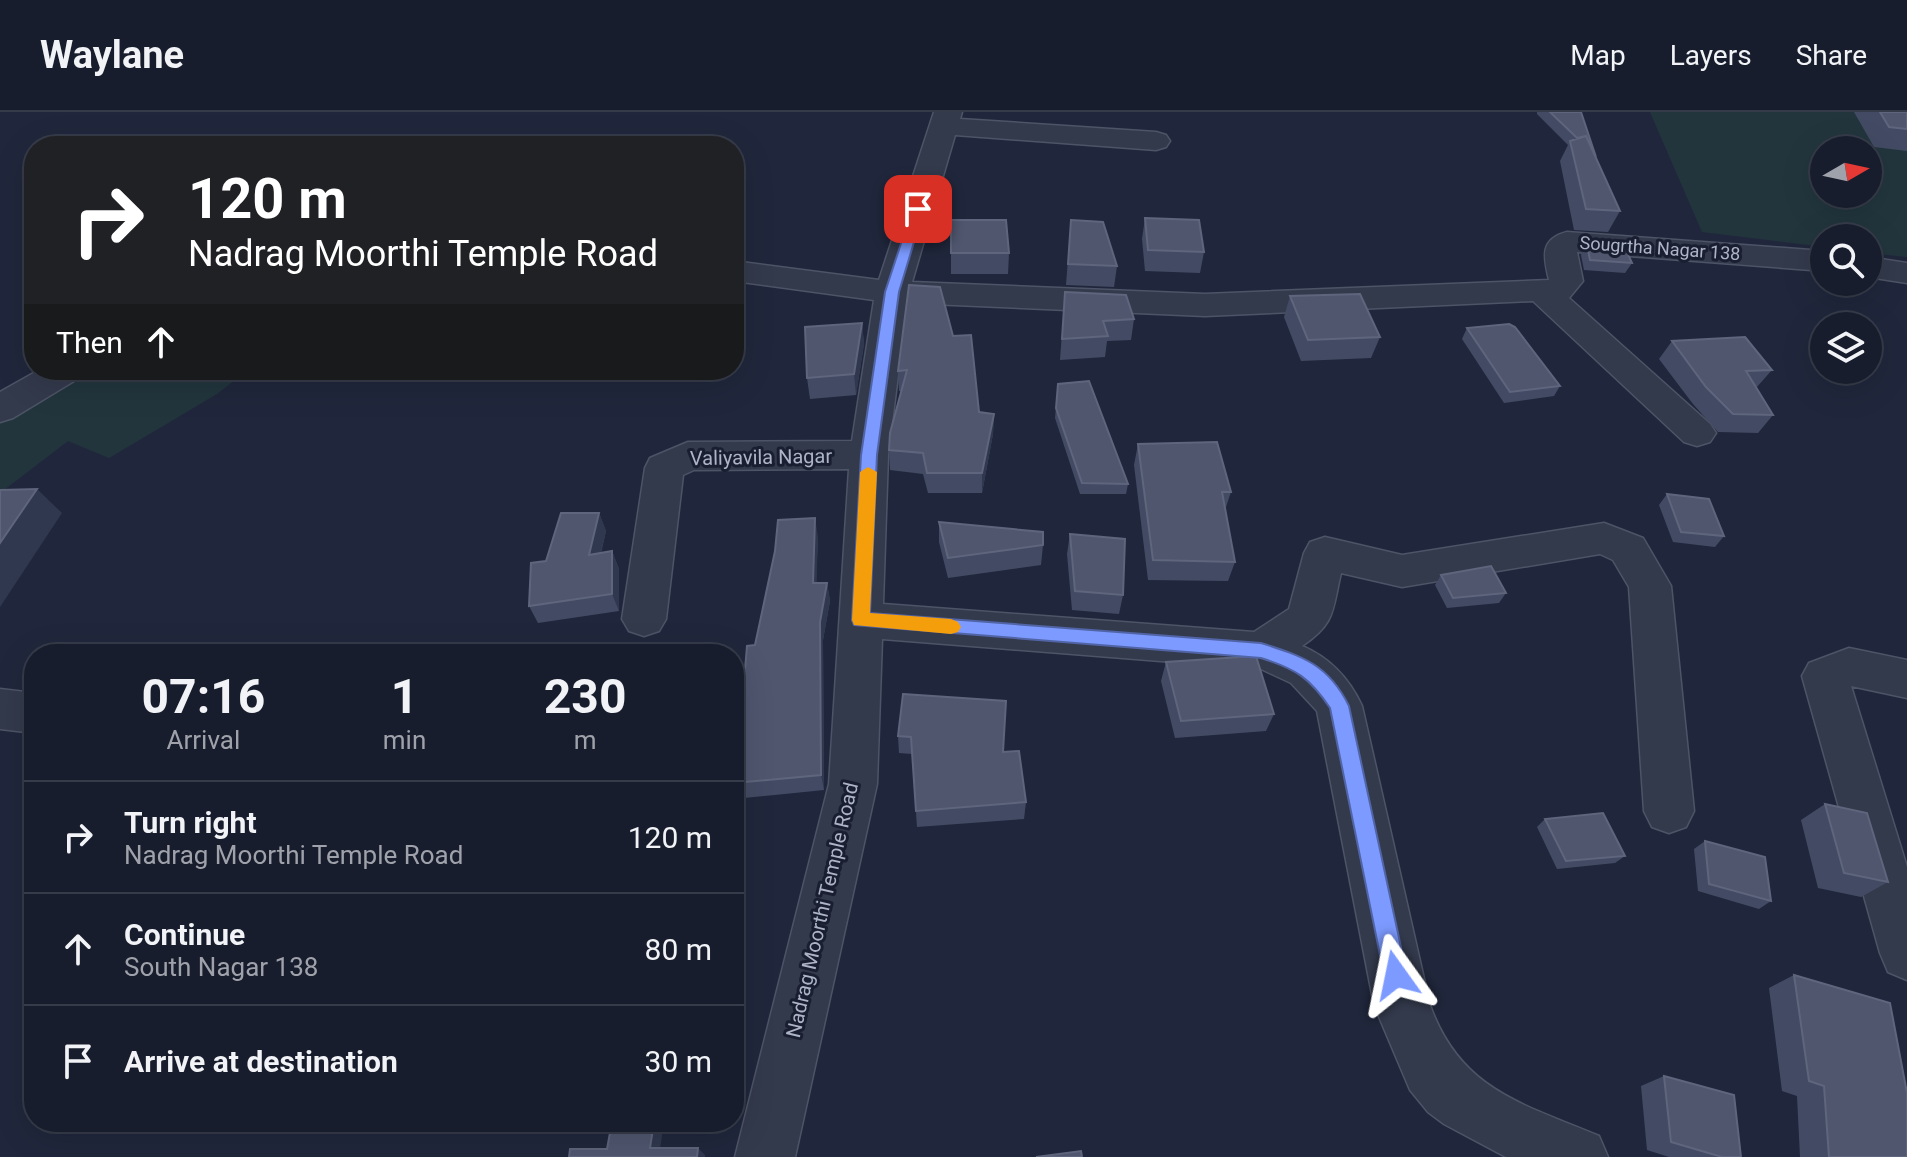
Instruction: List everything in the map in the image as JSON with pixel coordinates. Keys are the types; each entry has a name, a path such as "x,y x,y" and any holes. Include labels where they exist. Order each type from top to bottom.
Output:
{"street":[{"path":"945,119 1156,141"},
{"name":"Nadrag Moorthi Temple Road","path":"765,1157 853,784 869,455 892,292 945,119"},
{"name":"Sougrtha Nagar 138","path":"1542,291 1559,290 1566,281 1560,260 1561,245 1567,242 1810,260"},
{"path":"1882,269 1907,273"},
{"path":"744,272 892,292 1205,305 1542,291 1697,433"},
{"path":"0,409 49,380"},
{"name":"Valiyavila Nagar","path":"644,619 664,468 688,456 869,455"},
{"path":"1261,651 1308,619 1325,553 1402,571 1604,538 1628,549 1650,586 1669,811"},
{"path":"861,620 1261,651 1295,661 1321,679 1339,706 1402,1005 1416,1047 1437,1080 1475,1110 1578,1157"},
{"path":"1907,679 1849,667 1825,676 1907,953"},
{"path":"0,709 24,712"}],"shaded area":[{"path":"1650,112 1907,112 1907,257 1882,254 1882,224 1810,224 1810,245 1702,232"},
{"path":"71,380 235,380 109,458 68,441 0,493 0,422"}],"building":[{"path":"1550,112 1581,112 1596,157 1586,136 1577,138"},
{"path":"1880,112 1907,112 1907,129 1889,127"},
{"path":"1586,136 1620,211 1586,209 1570,141"},
{"path":"1145,218 1199,220 1204,252 1148,250"},
{"path":"951,220 1006,220 1009,253 951,253"},
{"path":"1071,220 1103,222 1117,266 1068,264"},
{"path":"1587,245 1625,248 1632,263 1590,260"},
{"path":"909,285 940,287 953,336 971,335 979,412 994,414 982,473 927,473 923,453 889,450 890,433 907,370 898,371"},
{"path":"1065,292 1126,295 1134,319 1103,321 1108,336 1062,339"},
{"path":"1360,294 1380,337 1308,340 1290,296"},
{"path":"862,323 854,374 807,378 805,327"},
{"path":"1509,324 1515,327 1560,386 1510,392 1467,328"},
{"path":"1745,337 1772,370 1746,371 1773,415 1733,414 1706,387 1672,341"},
{"path":"1089,381 1128,484 1082,483 1056,408 1058,384"},
{"path":"1217,442 1231,492 1222,492 1235,562 1153,560 1138,444"},
{"path":"37,489 0,543 0,490"},
{"path":"1667,494 1709,499 1724,536 1681,532"},
{"path":"561,513 599,513 589,555 612,551 612,594 529,606 531,563 546,561"},
{"path":"815,518 813,583 827,583 820,622 821,775 744,782 747,646 755,645 775,551 778,520"},
{"path":"939,522 1043,532 1043,545 948,558"},
{"path":"1070,534 1125,539 1123,595 1075,591"},
{"path":"1491,566 1506,593 1453,598 1441,575"},
{"path":"1256,656 1274,714 1181,721 1166,662"},
{"path":"903,694 1006,701 1003,752 1019,751 1026,802 916,811 911,737 898,736"},
{"path":"1825,804 1867,813 1888,882 1844,873"},
{"path":"1603,813 1625,856 1566,861 1545,819"},
{"path":"1705,841 1765,857 1771,901 1709,884"},
{"path":"1794,975 1890,1003 1907,1093 1907,1157 1829,1157 1824,1086 1809,1081"},
{"path":"1664,1076 1734,1095 1741,1157 1722,1157 1671,1142"},
{"path":"610,1132 652,1132 650,1148 698,1148 697,1157 569,1157 570,1149 607,1149"},
{"path":"1081,1151 1082,1157 1036,1157"}],"slow traffic":[{"path":"868,472 861,620 951,627"}],"route":[{"path":"918,209 892,292 869,455 861,620 1261,651 1295,661 1321,679 1339,706 1396,975"}]}
